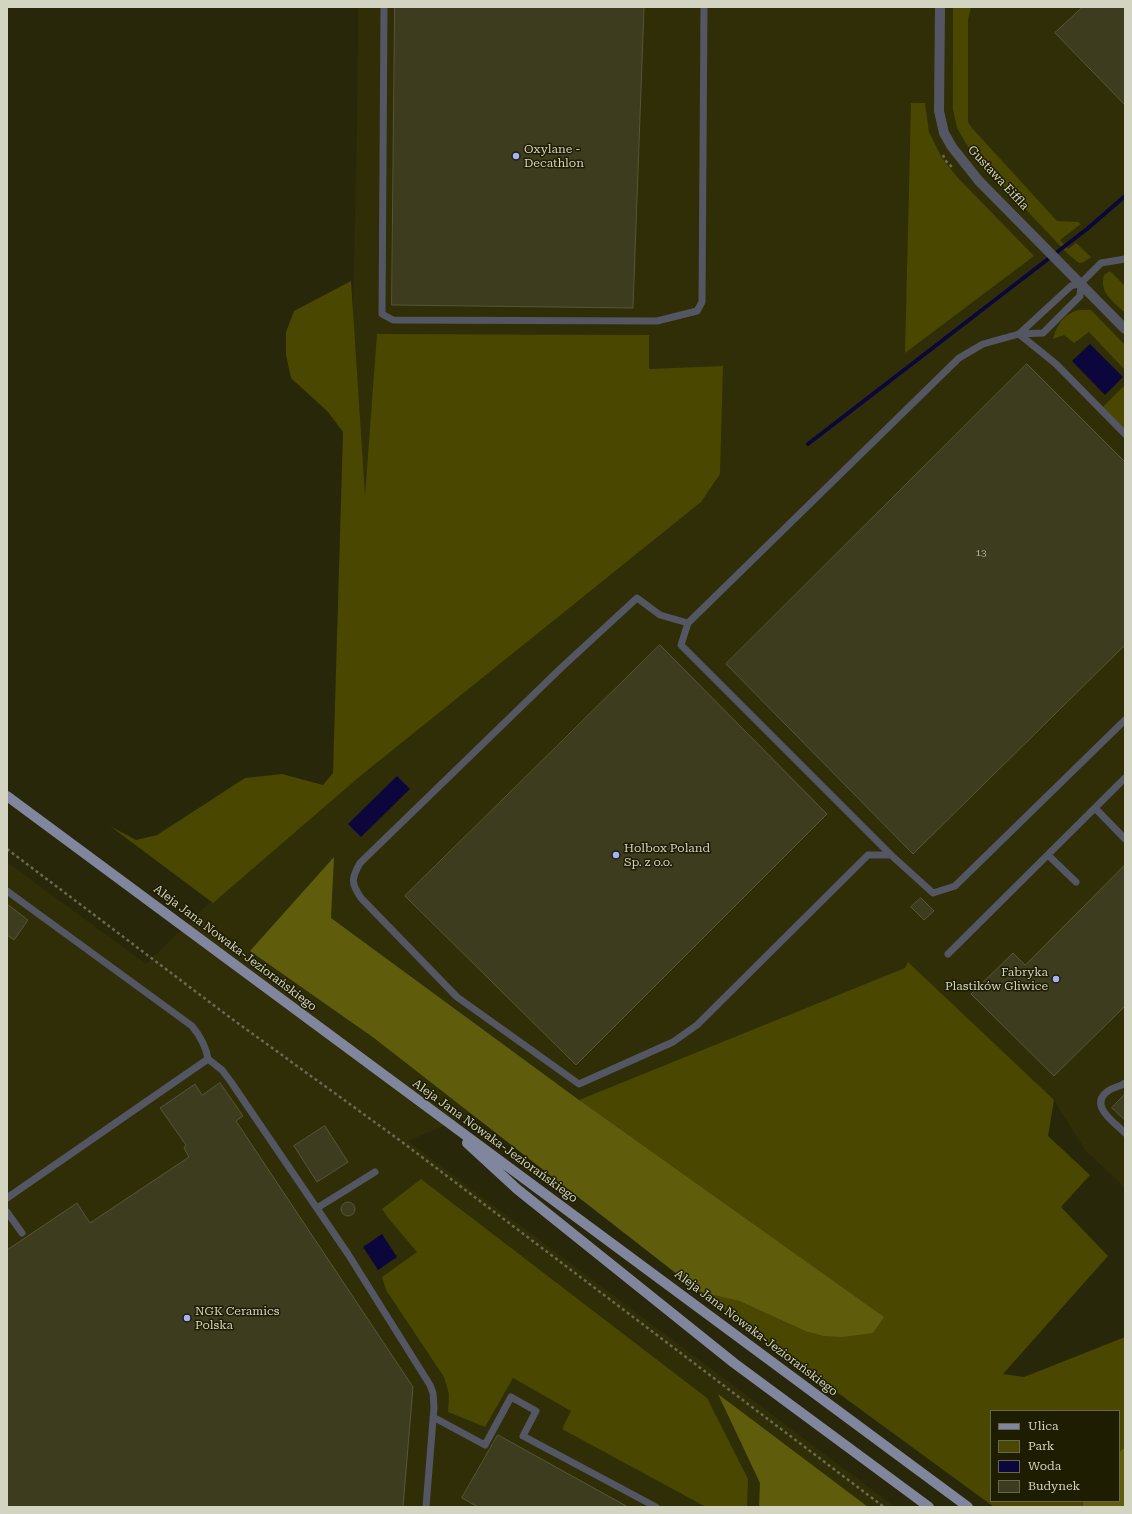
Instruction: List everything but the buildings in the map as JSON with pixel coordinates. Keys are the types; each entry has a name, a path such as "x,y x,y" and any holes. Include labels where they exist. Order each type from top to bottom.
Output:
{"main road":[{"name":"Aleja Jana Nowaka-Jeziorańskiego","path":"7,796 580,1218 968,1507"},
{"path":"432,1110 518,1189 734,1363 929,1507"}],"street":[{"name":"Gustawa Eiffla","path":"940,7 939,111 944,134 952,147 979,181 1125,329"}],"lane":[{"path":"384,7 382,314 392,320 657,322 697,311 702,302 704,7"},
{"path":"1018,334 1071,286 1081,283 1101,262 1125,259"},
{"path":"1081,283 1080,296 1042,333 1018,334 983,344 959,358 688,622 681,645 891,855 933,893 955,886 1125,720"},
{"path":"1018,334 1056,364 1125,434"},
{"path":"688,622 660,615 637,598 561,668 360,863 352,876 354,887 361,898 457,998 579,1084 673,1042 697,1025 868,855 891,855"},
{"path":"948,954 1125,778"},
{"path":"1095,808 1125,839"},
{"path":"1048,855 1076,882"},
{"path":"7,892 192,1026 200,1036 206,1047 208,1060 222,1070 227,1076 317,1208 370,1288 434,1393 426,1507"},
{"path":"7,1198 208,1060"},
{"path":"1125,1083 1109,1090 1102,1096 1100,1102 1102,1110 1125,1132"},
{"path":"317,1208 375,1172"},
{"path":"7,1212 22,1233"},
{"path":"433,1417 485,1445 511,1397 536,1411 523,1436 656,1507"}],"path":[{"path":"7,849 228,1016 398,1139 884,1507"}],"shaded area":[{"path":"358,7 1125,7 1125,1188 1085,1150 1054,1100 579,1100 472,1114 408,1141 895,1507 7,1507 7,862 146,964 343,774 357,124"},
{"path":"334,857 331,918 579,1100 884,1317 873,1333 842,1337 824,1336 805,1331 739,1301 700,1292 374,1038 250,951"},
{"path":"718,1394 868,1507 759,1507 760,1483"},
{"path":"1125,1447 1125,1507 1083,1507 1083,1502 1120,1502 1120,1451"}],"green space":[{"path":"953,7 971,7 968,20 968,122 1057,221 1078,222 1081,224 1060,240 1068,249 1076,243 1091,257 1084,262 1079,263 1069,255 971,152 957,128 953,109"},
{"path":"911,103 925,103 929,132 942,158 958,178 1034,256 905,353"},
{"path":"1110,271 1125,286 1125,313 1108,296 1103,287 1104,275"},
{"path":"351,281 365,495 377,334 649,335 649,369 723,366 720,474 701,502 359,777 213,903 110,826 136,840 157,835 245,778 282,774 323,785 333,773 343,432 328,412 291,378 286,355 286,332 294,311"},
{"path":"1079,310 1091,310 1125,345 1125,370 1089,332 1074,343 1064,335 1053,339 1056,329 1065,317"},
{"path":"1125,385 1125,429 1103,407"},
{"path":"908,962 1054,1100 1048,1136 1090,1175 1061,1207 1108,1256 1003,1374 1024,1377 1125,1337 1125,1447 1120,1451 1120,1410 990,1410 990,1502 1083,1502 1083,1507 994,1507 700,1292 739,1301 805,1331 579,1100 905,968"},
{"path":"421,1179 707,1398 748,1479 747,1507 706,1507 562,1429 571,1411 513,1378 485,1427 448,1412 449,1394 444,1377 386,1290 382,1277 417,1252 382,1209"}],"water":[{"path":"1090,344 1123,377 1105,395 1072,361"},
{"path":"397,776 410,789 361,837 348,824"},
{"path":"382,1234 397,1257 378,1270 363,1247"}],"waterway":[{"path":"808,444 1087,229 1125,196"}],"place":[{"name":"Oxylane - Decathlon","path":"516,156"},
{"name":"Holbox Poland Sp. z o.o.","path":"616,855"},
{"name":"Fabryka Plastików Gliwice","path":"1056,979"},
{"name":"NGK Ceramics Polska","path":"187,1318"}]}
